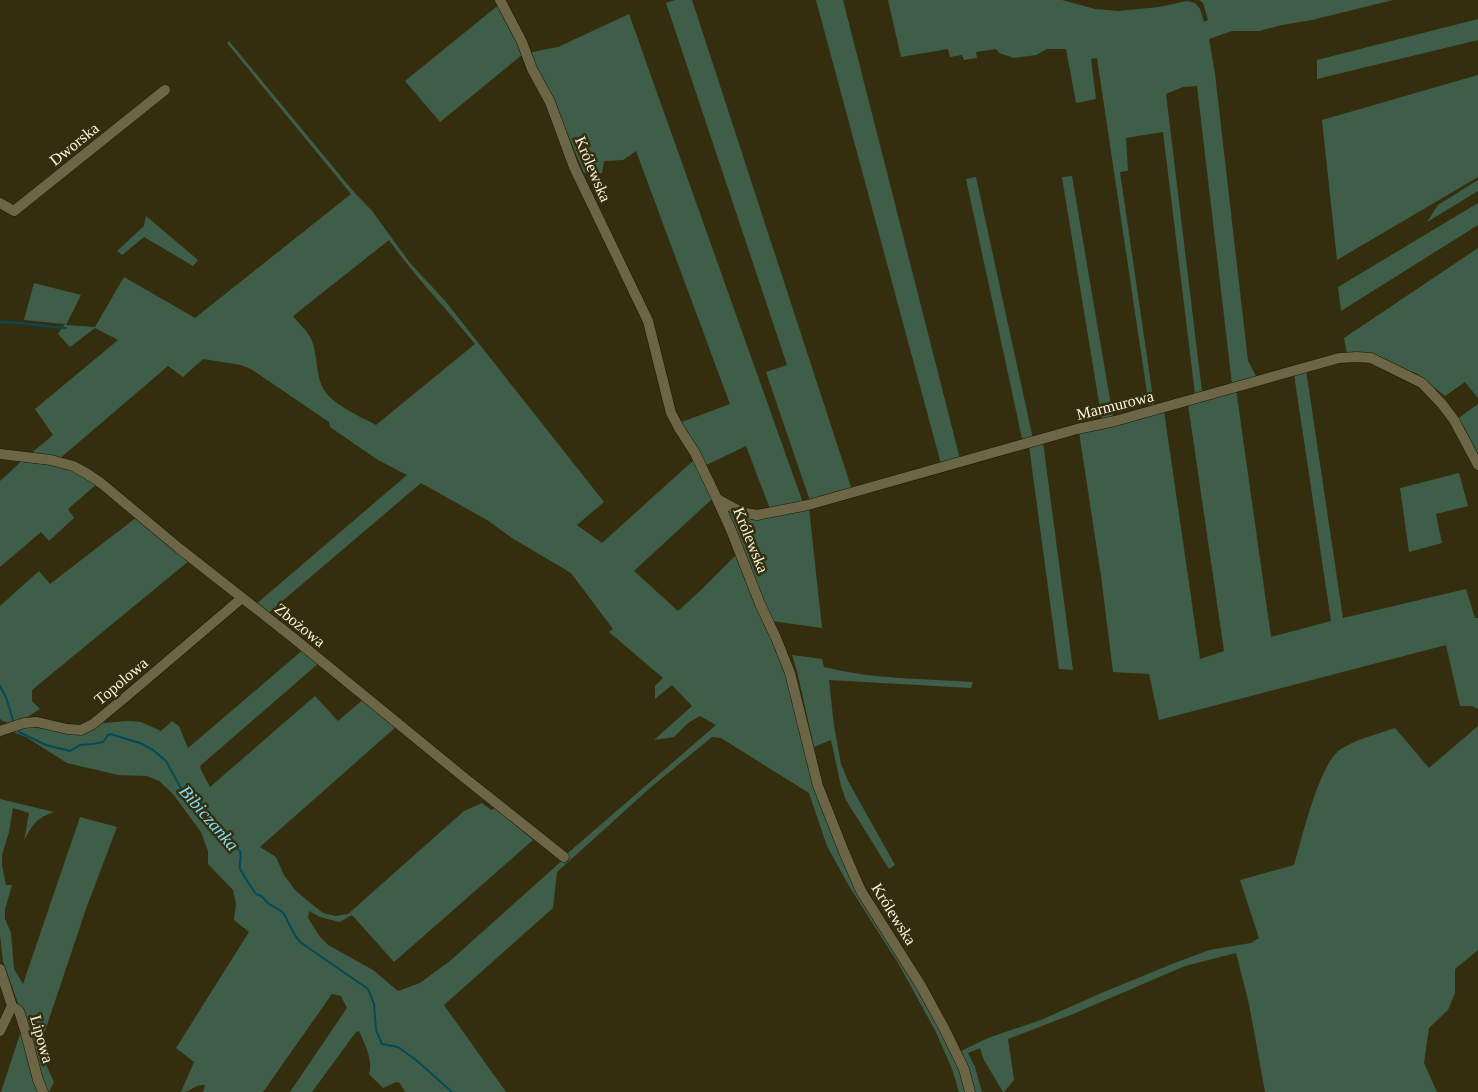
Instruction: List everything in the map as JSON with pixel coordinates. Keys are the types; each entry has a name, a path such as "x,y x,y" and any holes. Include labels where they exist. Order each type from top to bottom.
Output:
{"street":[{"name":"Królewska","path":"500,0 522,42 532,69 550,102 574,167 648,322 671,412 695,453 718,499 790,673 818,786 844,852 861,891 921,986 944,1028 964,1069 970,1092"},
{"name":"Dworska","path":"0,203 14,211 165,90"},
{"name":"Marmurowa","path":"718,499 741,512 757,515 808,505 1339,358 1357,357 1371,358 1422,384 1442,404 1454,420 1478,465"},
{"name":"Zbożowa","path":"0,454 51,460 73,466 101,483 180,549 291,636 564,857"},
{"name":"Topolowa","path":"0,731 24,723 37,722 67,729 81,730 92,724 242,598"},
{"name":"Lipowa","path":"0,969 12,1006 19,1011 38,1080 44,1092"},
{"path":"0,1031 12,1006"}],"green space":[{"path":"675,0 692,0 852,490 810,501 766,372 787,365 666,3"},
{"path":"816,0 843,0 960,459 941,464"},
{"path":"888,0 1062,0 1095,9 1119,11 1159,7 1187,1 1195,3 1200,9 1204,22 1208,20 1203,3 1199,0 1393,0 1259,31 1232,31 1209,39 1215,74 1248,361 1257,378 1232,384 1197,86 1183,87 1166,94 1202,392 1195,394 1163,132 1126,138 1128,171 1120,172 1154,405 1149,406 1097,58 1091,59 1096,99 1076,103 1066,49 1047,49 1036,55 1014,58 999,53 996,49 976,52 977,58 964,60 962,55 950,57 948,49 901,57"},
{"path":"501,3 523,54 440,122 405,81"},
{"path":"629,14 803,503 770,509 746,446 704,466 679,423 730,404 636,151 623,160 604,161 602,173 584,173 560,116 530,54 558,47"},
{"path":"1478,19 1478,40 1317,79 1317,60"},
{"path":"229,41 353,191 372,211 410,263 446,302 604,502 577,525 602,543 695,459 713,498 634,571 678,611 738,553 787,675 833,837 955,1053 968,1092 959,1092 952,1069 936,1032 898,963 849,886 827,846 809,793 721,738 712,737 650,788 557,872 553,908 444,1005 506,1092 405,1092 400,1083 396,1082 383,1088 369,1074 369,1057 359,1031 356,1032 312,1092 290,1092 347,1008 341,996 332,994 263,1092 203,1092 205,1085 181,1092 194,1062 176,1048 249,932 234,920 236,904 233,890 208,864 208,851 201,832 173,794 159,781 147,776 118,775 67,763 26,737 13,732 22,726 76,733 103,719 104,723 141,722 161,731 172,721 179,726 188,748 304,649 320,662 200,766 210,787 315,696 338,721 365,698 397,726 260,847 276,857 284,875 295,890 309,902 323,913 335,916 348,914 464,811 482,803 491,810 496,807 533,840 394,962 352,915 340,922 320,917 309,911 308,918 320,937 328,945 373,970 398,991 420,983 450,961 566,857 568,853 716,725 700,716 688,723 674,737 654,740 692,706 672,685 655,699 655,686 663,678 609,632 613,629 571,573 512,538 487,520 421,483 267,614 255,605 407,475 378,460 330,427 329,422 251,369 241,365 203,359 183,377 168,366 58,460 28,456 53,435 35,409 118,340 95,328 70,347 58,334 65,324 24,320 34,283 81,295 66,325 95,327 124,277 195,318 351,194 227,43","holes":["389,240 475,344 376,425 347,410 333,400 324,390 319,378 312,341 293,316"]},
{"path":"1478,75 1478,177 1337,260 1322,120"},
{"path":"1072,176 1113,417 1102,421 1062,177"},
{"path":"976,177 1033,439 1023,443 966,179"},
{"path":"1478,180 1478,191 1427,222 1438,205"},
{"path":"1478,203 1478,225 1341,311 1338,287"},
{"path":"146,216 198,260 193,266 144,237 122,255 117,251 144,226"},
{"path":"1478,248 1478,398 1465,382 1445,396 1416,373 1347,354 1344,338"},
{"path":"1306,370 1343,618 1466,589 1475,618 1478,618 1478,709 1472,706 1460,706 1446,645 1159,720 1149,674 1113,672 1101,576 1079,432 1164,411 1200,659 1224,651 1188,404 1236,389 1271,637 1331,621 1294,374"},
{"path":"1478,404 1478,461 1456,420"},
{"path":"1043,442 1073,670 1059,669 1029,446"},
{"path":"24,459 56,464 98,483 68,509 74,518 49,541 41,532 0,567 0,481"},
{"path":"1459,473 1468,506 1436,514 1442,543 1409,552 1400,488"},
{"path":"809,508 822,628 772,621 726,512 730,509 741,515"},
{"path":"137,517 190,560 32,690 32,701 40,709 16,722 10,723 0,719 0,606 39,571 50,584"},
{"path":"792,655 822,659 824,667 861,674 973,682 971,688 829,680 834,726 841,764 848,781 895,865 889,869 846,800 831,740 814,747"},
{"path":"1478,726 1478,950 1455,969 1455,993 1448,1010 1429,1028 1424,1063 1437,1092 1265,1092 1249,1004 1236,953 1185,966 1073,1014 1008,1039 1014,1080 1004,1092 984,1060 980,1048 968,1053 975,1067 982,1092 973,1092 959,1052 988,1038 1041,1020 1172,964 1209,950 1251,943 1259,938 1240,880 1294,865 1312,802 1326,769 1333,757 1341,749 1347,745 1395,728 1429,768"},
{"path":"0,799 54,812 35,823 24,841 29,813 13,808 9,832 2,855 6,885 12,885 5,909 5,919 11,933 14,969 23,984 80,817 117,827 87,906 43,1037 43,1056 54,1082 49,1092 42,1081 30,1036 3,962 0,935"},
{"path":"22,1028 41,1092 1,1092"}],"waterway":[{"path":"0,322 66,328"},
{"name":"Bibiczanka","path":"0,686 6,697 13,720"},
{"name":"Bibiczanka","path":"19,732 46,745 70,751 80,745 103,742 110,734 140,743 153,750 166,761 184,794 207,822 240,851 240,868 256,894 282,912 300,942 368,989 374,1004 376,1030 382,1044 398,1047 416,1060 452,1092"}]}
